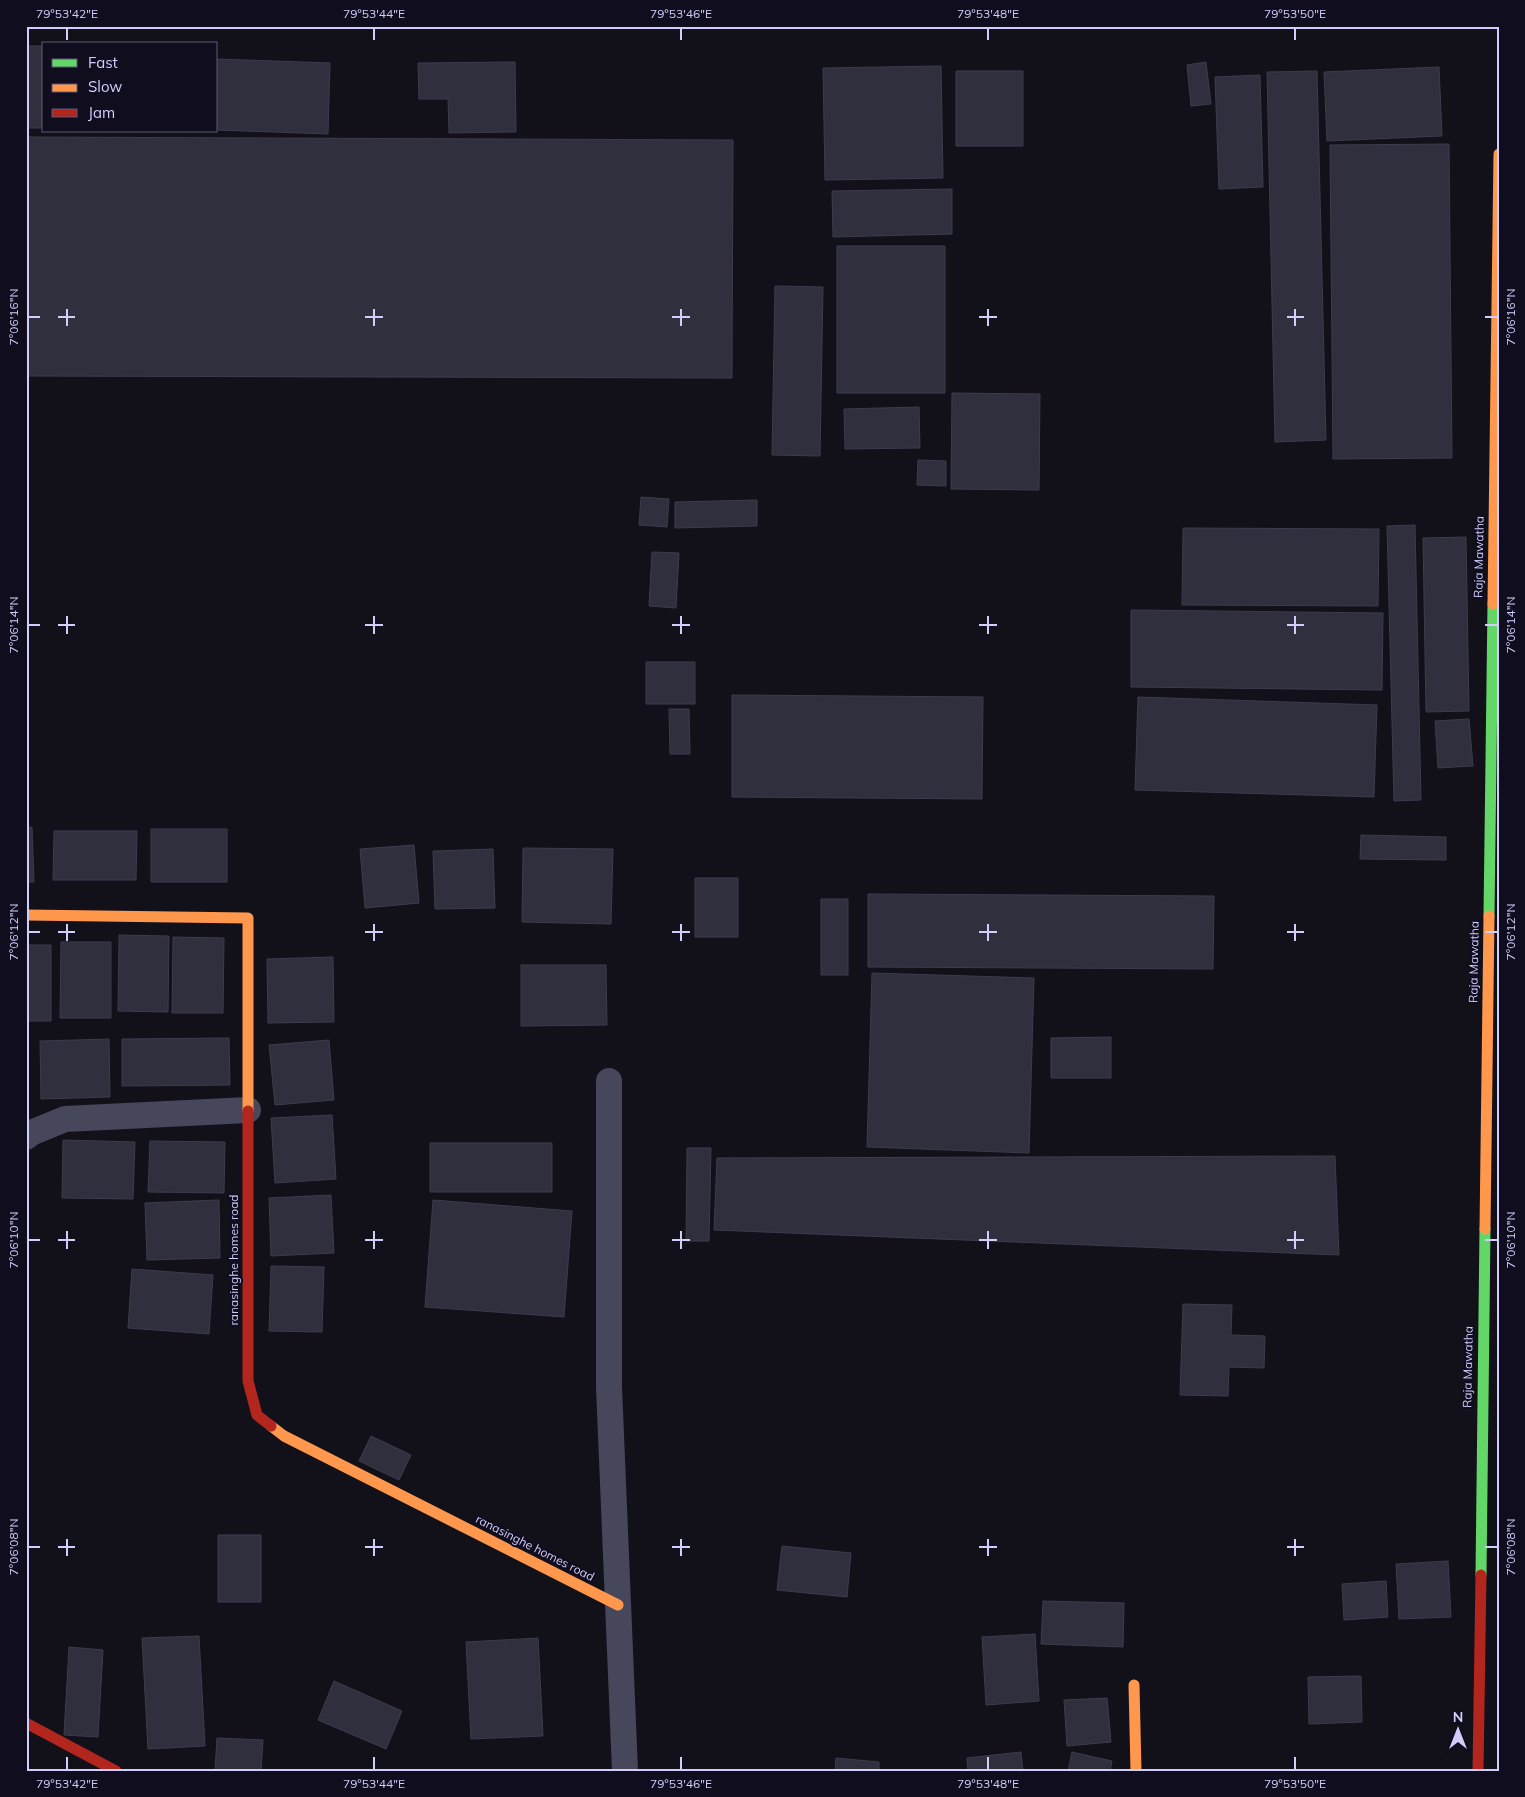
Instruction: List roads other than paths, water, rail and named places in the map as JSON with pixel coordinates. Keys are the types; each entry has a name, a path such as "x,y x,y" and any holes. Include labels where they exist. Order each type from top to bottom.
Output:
{"street":[{"name":"Raja Mawatha","path":"1478,1771 1499,154"},
{"name":"ranasinghe homes road","path":"26,915 248,918 248,1382 257,1415 284,1436 618,1605"},
{"path":"608,1081 608,1387 625,1771"},
{"path":"26,1138 65,1119 248,1110"},
{"path":"1134,1685 1136,1771"},
{"path":"26,1723 116,1771"}]}
